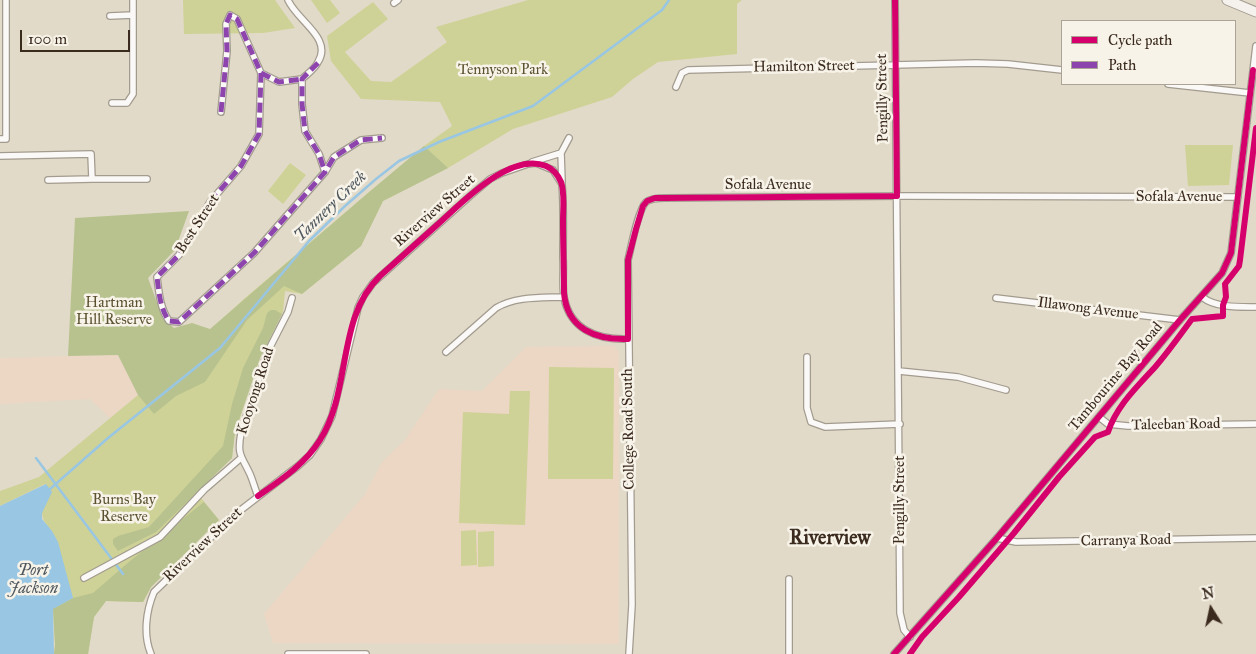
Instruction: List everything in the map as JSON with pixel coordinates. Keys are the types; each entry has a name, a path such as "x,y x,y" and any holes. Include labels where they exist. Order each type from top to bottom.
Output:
{"main road":[{"path":"1227,0 1256,12"}],"street":[{"path":"0,140 6,140 6,0"},
{"path":"112,103 127,103 133,94 133,0"},
{"path":"261,73 279,82 302,79 318,64 323,45 319,38 292,9 288,0"},
{"name":"Pengilly Street","path":"895,0 900,424 900,614 904,630 910,637"},
{"path":"110,16 133,15"},
{"name":"Best Street","path":"222,112 227,51 226,24 230,15 237,19 261,73 259,134 241,166 210,202 180,255 157,278 161,303 164,314 169,322 178,322 254,253 325,172"},
{"name":"Tambourine Bay Road","path":"894,654 997,538 1180,320 1222,273 1228,263 1231,252 1256,46"},
{"name":"Hamilton Street","path":"676,87 682,73 688,70 895,64 1008,64 1061,70"},
{"path":"302,79 305,131 319,154 325,172"},
{"path":"1177,85 1250,93"},
{"path":"325,172 334,157 360,140 382,138"},
{"path":"569,138 561,153 564,296 573,318 588,332 604,338 628,339"},
{"name":"Riverview Street","path":"148,652 148,608 154,592 216,531 310,455 324,433 334,407 358,308 368,288 490,179 513,168 561,153"},
{"path":"0,156 91,154 92,179"},
{"path":"528,164 536,163 548,167 558,176 562,184"},
{"path":"48,180 147,179"},
{"name":"Sofala Avenue","path":"643,206 647,201 655,198 896,196 1238,197"},
{"name":"College Road South","path":"629,654 632,605 628,260 643,206"},
{"path":"446,352 504,303 515,299 564,296"},
{"path":"1202,296 1207,300 1228,306 1256,307"},
{"name":"Kooyong Road","path":"258,496 250,474 241,458 239,446 241,433 267,353 288,312 292,298"},
{"name":"Illawong Avenue","path":"996,298 1180,320"},
{"path":"807,357 807,408 811,422 825,427 900,424"},
{"path":"899,371 958,377 1006,390"},
{"name":"Taleeban Road","path":"1099,417 1108,424 1128,426 1256,424"},
{"path":"84,578 160,537 204,490 241,458"},
{"name":"Carranya Road","path":"997,538 1016,542 1256,538"},
{"path":"789,579 789,654"},
{"path":"288,654 366,654"}],"shaded area":[{"path":"614,346 619,351 619,644 273,643 264,614 365,494 382,462 405,440 439,389 482,391 526,347"},
{"path":"118,355 138,395 110,418 90,399 0,404 0,358"}],"green space":[{"path":"183,0 275,0 295,28 263,33 184,34"},
{"path":"311,0 330,0 340,13 327,23"},
{"path":"528,0 742,0 737,4 737,54 658,62 633,79 612,97 513,129 448,168 383,201 361,246 302,294 285,291 283,312 260,358 235,432 232,458 197,493 219,520 151,587 143,602 106,601 94,617 88,654 54,654 53,609 46,524 42,515 45,484 0,506 0,491 39,477 138,395 245,298 368,193 424,146 452,126 440,102 361,99 331,61 327,36 373,2 388,19 345,52 371,81 391,82 447,42 436,27"},
{"path":"1185,145 1233,145 1229,185 1188,186"},
{"name":"Hartman Hill Reserve","path":"424,146 448,168 383,201 361,246 302,294 284,286 247,320 205,382 176,396 154,414 138,395 118,355 68,356 75,218 189,211 175,250 148,278 163,319 174,328 192,323 210,329"},
{"path":"290,163 306,175 283,204 268,191"},
{"path":"271,310 282,314 260,358 235,432 232,458 156,532 118,551 113,544 113,539 149,527 223,446 232,404 243,368 263,328 267,313"},
{"path":"549,367 614,368 613,479 548,479"},
{"path":"510,391 530,391 525,525 459,523 463,412 509,414"},
{"path":"204,502 219,520 151,587 143,602 106,601 94,617 88,654 54,654 53,609 73,598 93,593"},
{"path":"476,530 477,565 461,566 461,531"},
{"path":"494,531 494,566 478,567 478,532"}],"water":[{"name":"Port Jackson","path":"46,484 52,492 42,513 42,519 58,542 73,598 53,609 54,654 0,654 0,506"}],"waterway":[{"name":"Tannery Creek","path":"50,489 108,438 220,348 309,241 376,179 399,161 439,142 533,106 662,10 669,0"},
{"path":"36,458 123,574"}],"marked path":[{"path":"221,112 227,51 226,24 230,15 237,19 261,73 259,134 241,166 210,202 179,255 157,277 159,295 169,321 179,322 254,253 325,172 334,157 361,140 382,138"},
{"path":"318,63 302,79 302,104 305,131 319,154 325,172"},
{"path":"261,73 279,82 302,79"}],"cycle path":[{"path":"258,496 300,464 320,440 330,420 337,399 350,333 366,293 380,276 459,205 487,182 502,173 517,166 532,163 549,167 558,177 561,182 563,196 564,293 566,305 577,324 585,330 616,339 628,339 628,260 643,206 647,201 655,198 897,196 895,0"},
{"path":"894,654 997,538 1180,320 1222,273 1231,253 1253,70"},
{"path":"910,654 922,637 1014,533 1059,477 1095,437 1108,432 1122,405 1161,360 1192,319 1223,316 1223,305 1226,297 1225,284 1239,266 1256,128"}],"district":[{"name":"Riverview","path":"830,539"}],"park label":[{"name":"Tennyson Park","path":"503,70"},
{"name":"Burns Bay Reserve","path":"124,508"}]}
